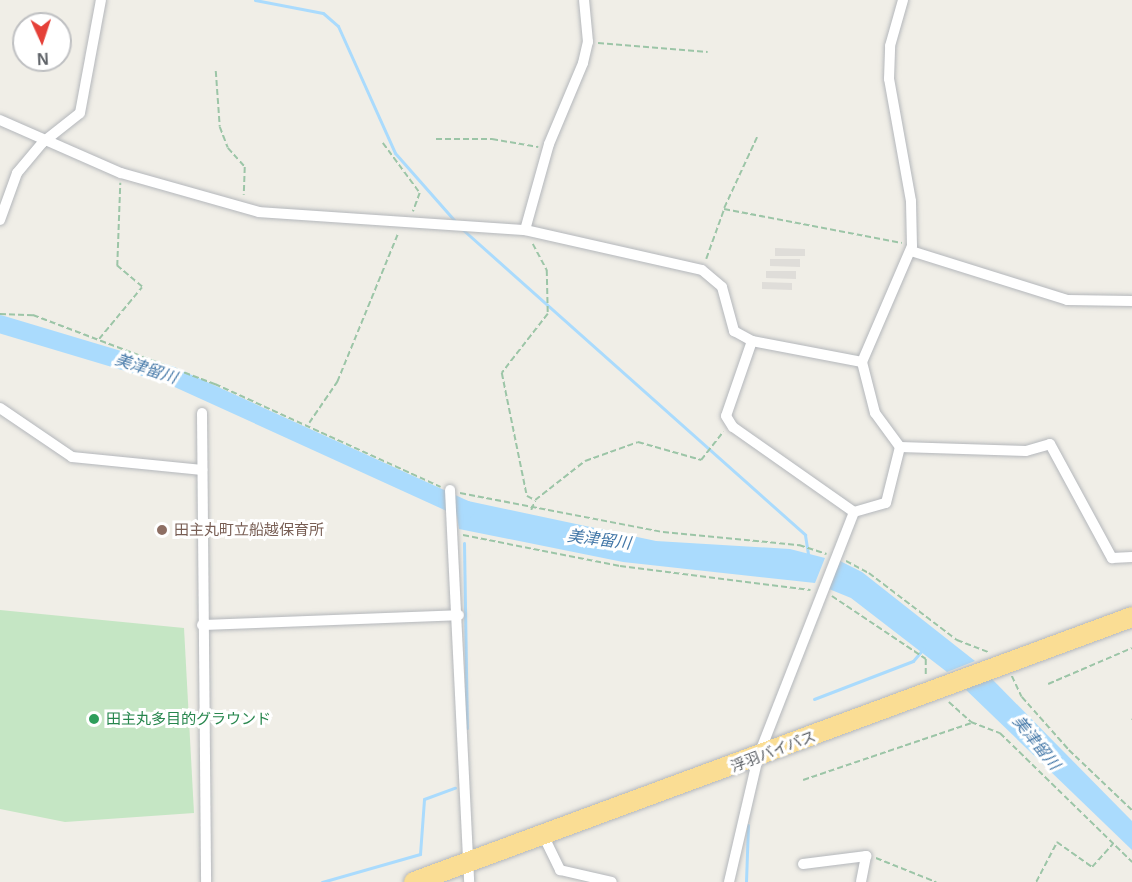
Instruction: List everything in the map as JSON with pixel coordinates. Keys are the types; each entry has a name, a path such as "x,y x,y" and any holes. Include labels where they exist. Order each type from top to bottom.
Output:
{"highway":[{"name":"浮羽バイパス","path":"414,882 467,874 544,837 758,757 949,692 989,661 1132,617"}],"street":[{"path":"0,220 17,173 42,143 80,113 101,0"},
{"path":"525,230 548,149 588,42 584,0"},
{"path":"900,447 875,413 862,362 911,249 911,201 889,78 890,46 903,0"},
{"path":"0,120 42,143 121,173 243,208 405,224 525,230 702,270 722,287 734,331 752,341 862,362"},
{"path":"911,249 1067,300 1132,301"},
{"path":"752,341 726,416 733,426 854,512"},
{"path":"0,408 72,457 202,470"},
{"path":"202,413 202,625 206,882"},
{"path":"900,447 1026,451 1050,444 1112,558 1132,557"},
{"path":"854,512 886,503 900,447"},
{"path":"450,490 455,534 459,615 467,874"},
{"path":"729,882 758,757 825,592 854,512"},
{"path":"202,625 459,615"},
{"path":"544,837 560,870 612,882"},
{"path":"802,864 866,856 861,882"}],"path":[{"path":"588,42 708,52"},
{"path":"216,71 220,127 228,148 245,167 243,208"},
{"path":"702,270 724,209 757,137"},
{"path":"436,139 492,139 548,149"},
{"path":"308,424 337,381 420,193 383,143"},
{"path":"99,339 142,287 117,266 121,173"},
{"path":"724,209 862,231 911,249"},
{"path":"525,230 547,270 551,294 548,314 502,373 527,496 535,500"},
{"path":"0,314 33,315 99,339 308,424 450,490 531,510 663,532 799,545 837,557 869,573 957,640 989,661"},
{"path":"531,510 535,500 585,461 638,442 701,460 718,436 733,426"},
{"path":"455,534 620,566 792,584 825,592 838,597 926,659 926,677"},
{"path":"1048,684 1132,648"},
{"path":"1012,675 1030,706 1132,810"},
{"path":"949,692 971,722 1000,733 1132,862"},
{"path":"803,780 971,722"},
{"path":"1036,882 1057,842 1092,867 1113,844"},
{"path":"866,856 936,882"}],"shaded area":[{"path":"775,248 805,249 805,256 775,256"},
{"path":"770,259 800,259 800,267 770,266"},
{"path":"766,271 796,271 796,279 766,278"},
{"path":"762,282 792,283 792,290 762,289"}],"green space":[{"name":"田主丸多目的グラウンド","path":"0,610 184,628 194,813 65,822 0,809"}],"water":[{"path":"454,498 656,541 790,549 825,558 815,583 623,562 459,529"},
{"path":"838,560 862,572 975,661 947,672 851,598 829,589"},
{"path":"991,678 1132,821 1132,850 964,688"}],"waterway":[{"path":"255,0 323,13 338,26 395,153 455,221"},
{"path":"461,228 805,535 808,555"},
{"name":"美津留川","path":"0,324 170,375 466,510"},
{"path":"464,543 467,728"},
{"path":"814,699 913,661 923,649"},
{"path":"322,882 420,854 424,799 455,788"},
{"path":"746,882 748,825"}],"place":[{"name":"田主丸町立船越保育所","path":"162,530"},
{"name":"田主丸多目的グラウンド","path":"94,719"}]}
